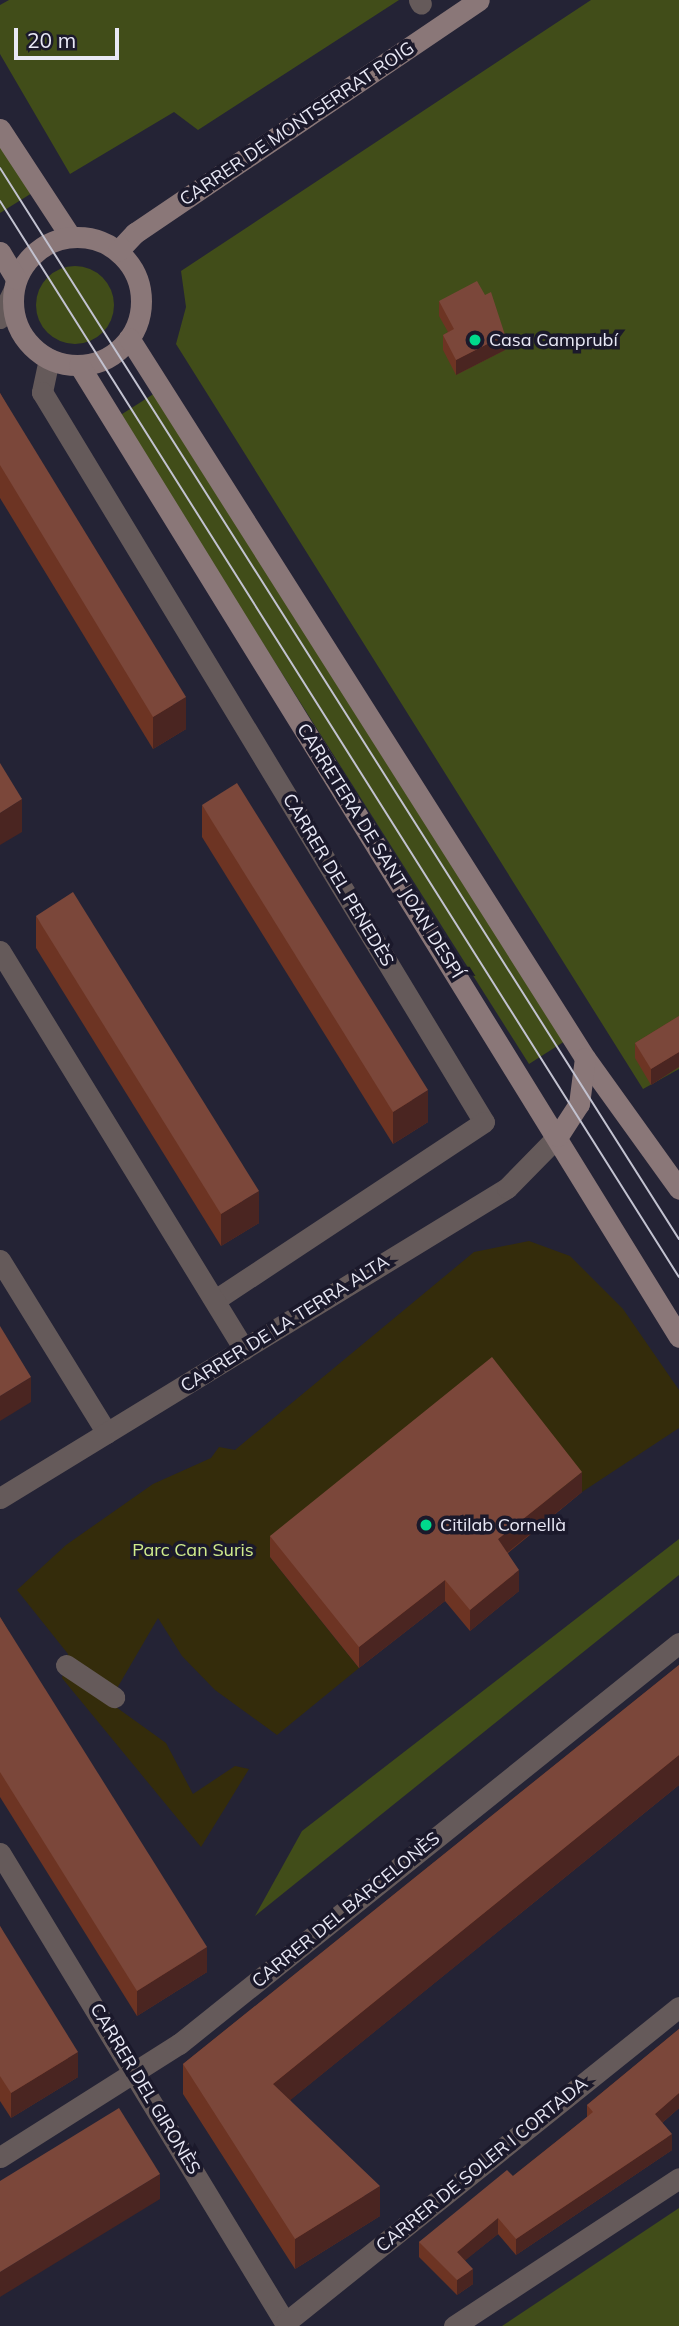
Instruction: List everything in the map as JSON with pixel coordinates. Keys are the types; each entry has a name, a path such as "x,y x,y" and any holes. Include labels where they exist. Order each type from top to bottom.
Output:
{"street":[{"name":"CARRER DE MONTSERRAT ROIG","path":"118,251 135,233 479,0"},
{"path":"0,129 70,236 118,251 141,298 129,338 109,356 79,365 49,359 27,342 15,318 14,285 0,252"},
{"path":"0,318 32,253 70,236"},
{"path":"129,338 585,1058 679,1189"},
{"name":"CARRER DEL PENEDÈS","path":"49,359 42,392 484,1122 215,1300"},
{"name":"CARRETERA DE SANT JOAN DESPÍ","path":"79,365 558,1136 581,1186 679,1337"},
{"path":"0,951 244,1349"},
{"path":"558,1136 579,1104 585,1058"},
{"name":"CARRER DE LA TERRA ALTA","path":"0,1498 507,1188 558,1136"},
{"path":"0,1260 107,1433"},
{"name":"CARRER DEL BARCELONÈS","path":"0,2157 137,2072 679,1643"},
{"path":"66,1665 114,1697"},
{"name":"CARRER DEL GIRONÈS","path":"0,1853 137,2072 286,2324"},
{"name":"CARRER DE SOLER I CORTADA","path":"286,2324 679,2007"},
{"path":"454,2326 679,2178"}],"green space":[{"path":"9,0 399,0 198,130 174,112 70,174 0,54 0,5"},
{"path":"591,0 679,0 679,1069 643,1089 176,344 186,307 181,271"},
{"path":"0,142 32,193 0,213"},
{"path":"75,266 90,269 103,277 111,290 114,305 111,320 103,333 90,341 75,344 60,341 47,333 39,320 36,305 39,290 47,277 60,269"},
{"path":"155,393 565,1041 529,1064 119,416"},
{"path":"679,1539 679,1575 255,1916 302,1831"},
{"path":"679,2208 679,2326 502,2326"}],"sand":[{"name":"Parc Can Suris","path":"529,1241 570,1256 623,1309 679,1390 679,1428 582,1492 270,1557 359,1668 277,1735 215,1690 182,1656 158,1618 109,1702 166,1743 193,1794 235,1766 249,1769 201,1847 62,1678 68,1654 17,1590 66,1545 153,1484 211,1458 219,1447 235,1450 474,1252"}],"building":[{"name":"Casa Camprubí","path":"477,281 485,295 491,292 505,335 456,360 443,335 454,329 439,301"},
{"path":"0,393 186,697 153,717 0,465"},
{"path":"0,763 22,799 0,813"},
{"path":"237,783 428,1090 393,1112 202,805"},
{"path":"73,892 259,1191 221,1214 36,916"},
{"path":"679,1016 679,1052 651,1069 635,1043"},
{"path":"0,1326 31,1377 0,1396"},
{"name":"Citilab Cornellà","path":"492,1357 582,1472 498,1539 519,1570 470,1610 445,1580 359,1647 270,1536"},
{"path":"0,1617 207,1947 137,1991 0,1772"},
{"path":"679,1665 679,1755 273,2084 380,2186 295,2239 183,2064"},
{"path":"0,1926 78,2052 11,2093 0,2076"},
{"path":"679,2029 679,2093 655,2114 672,2134 516,2239 498,2218 457,2252 473,2269 457,2280 419,2242 507,2170 513,2176 593,2112 587,2105"},
{"path":"119,2108 160,2174 0,2272 0,2181"}],"tram line":[{"path":"0,168 679,1239"},
{"path":"0,201 679,1277"}],"place":[{"name":"Casa Camprubí","path":"475,340"},
{"name":"Citilab Cornellà","path":"426,1525"}]}
